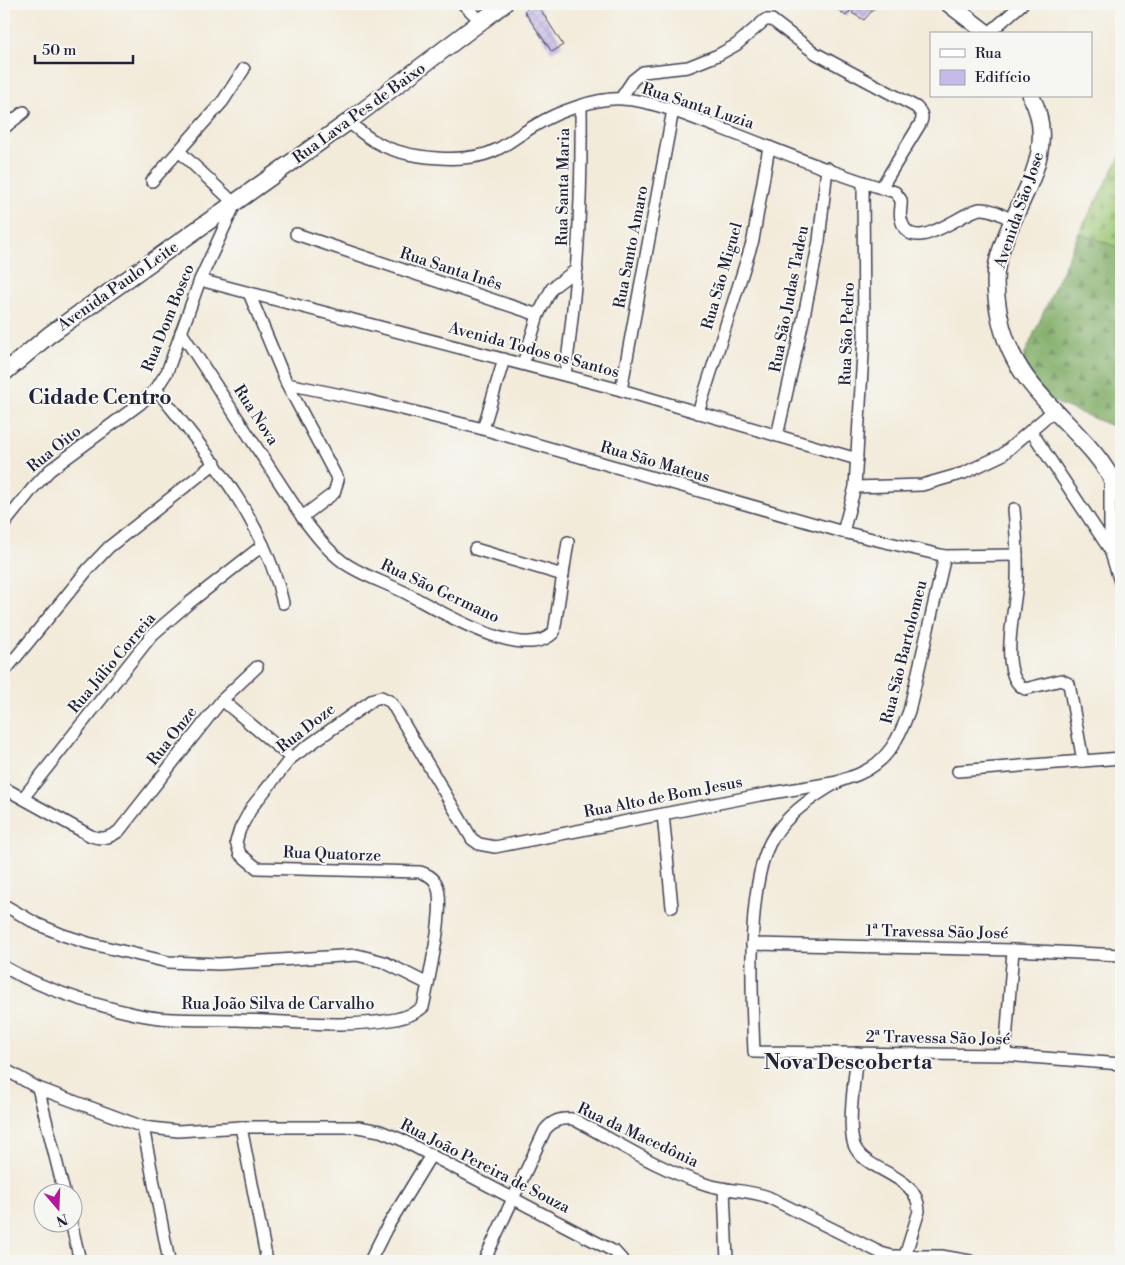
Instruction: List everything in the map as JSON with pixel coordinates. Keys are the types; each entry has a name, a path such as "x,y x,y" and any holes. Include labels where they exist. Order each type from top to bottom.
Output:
{"street":[{"path":"463,4 481,21"},
{"name":"Rua Lava Pes de Baixo","path":"236,204 504,4"},
{"path":"949,4 985,32"},
{"path":"990,32 1022,4"},
{"path":"621,98 633,80 643,72 688,66 718,55 736,45 765,20 772,20 815,53 916,107 922,116 920,124 881,188"},
{"path":"152,181 180,152 223,101 244,69"},
{"name":"Rua Santa Luzia","path":"348,122 376,142 398,151 435,157 471,157 498,150 538,124 581,106 621,98 673,110 863,182 895,192 900,197 902,223 910,231 918,235 930,234 969,213 981,209 988,209 1012,220"},
{"name":"Avenida São Jose","path":"1032,98 1041,122 1040,157 1012,220 997,265 996,290 999,315 1015,361 1026,378 1053,411 1094,453 1110,474 1121,494"},
{"name":"Rua Santa Maria","path":"565,375 575,305 582,174 581,106"},
{"name":"Rua Santo Amaro","path":"621,390 673,110"},
{"path":"4,128 24,112"},
{"name":"Rua São Miguel","path":"698,413 752,240 769,147"},
{"path":"180,152 236,204"},
{"name":"Rua São Judas Tadeu","path":"776,436 817,250 827,168"},
{"name":"Rua São Pedro","path":"843,532 855,486 864,337 863,182"},
{"name":"Rua Dom Bosco","path":"156,389 167,372 200,280 236,204"},
{"name":"Avenida Paulo Leite","path":"4,373 49,335 122,282 236,204"},
{"name":"Rua Santa Inês","path":"296,234 538,315"},
{"path":"522,364 538,315 552,288 577,269"},
{"name":"Avenida Todos os Santos","path":"200,280 372,323 621,390 857,459"},
{"path":"248,293 286,384 338,480 334,493 302,517"},
{"name":"Rua Nova","path":"181,332 302,517"},
{"path":"483,430 504,359"},
{"name":"Rua São Mateus","path":"286,384 366,400 483,430 843,532 945,556 1017,555"},
{"path":"156,389 215,464 243,506 276,573 283,603"},
{"name":"Rua Oito","path":"4,524 50,470 141,403 156,389"},
{"path":"855,486 901,488 944,481 1002,456 1053,411"},
{"path":"1031,431 1110,550 1121,585"},
{"path":"4,672 89,568 109,547 215,464"},
{"path":"1110,474 1110,550"},
{"path":"1014,509 1017,580 1010,652 1016,680 1025,689 1061,680 1069,684 1083,761"},
{"name":"Rua São Germano","path":"302,517 320,540 345,564 469,627 502,638 535,642 549,637 554,632 568,542"},
{"name":"Rua Júlio Correia","path":"23,798 152,635 189,603 263,545"},
{"path":"475,549 563,575"},
{"name":"Rua São Bartolomeu","path":"838,782 876,765 889,753 901,733 909,711 945,556"},
{"name":"Rua Onze","path":"23,798 67,824 98,839 112,836 118,831 222,700 257,667"},
{"name":"Rua Doze","path":"236,842 240,829 252,807 290,758 374,699 380,697 386,698 398,711 472,839 479,844 495,847"},
{"path":"222,700 290,758"},
{"path":"958,771 1121,758"},
{"path":"752,944 761,867 774,836 798,811 838,782"},
{"name":"Rua Alto de Bom Jesus","path":"495,847 800,787 838,782"},
{"path":"4,788 23,798"},
{"path":"663,814 672,907"},
{"name":"Rua Quatorze","path":"236,842 240,854 257,868 420,872 432,878 436,884"},
{"name":"Rua João Silva de Carvalho","path":"4,967 66,994 135,1014 158,1018 359,1024 395,1019 411,1015 423,1007 438,924 439,899 436,884"},
{"path":"4,905 37,924 88,943 168,962 219,964 357,955 384,962 428,984"},
{"name":"1ª Travessa São José","path":"752,944 1013,950 1121,955"},
{"name":"2ª Travessa São José","path":"752,944 754,1052 1005,1055 1121,1064"},
{"path":"1005,1055 1013,950"},
{"path":"857,1053 852,1129 855,1148 862,1156 912,1191 918,1205 919,1211 905,1256"},
{"name":"Rua João Pereira de Souza","path":"4,1069 38,1088 143,1126 178,1130 241,1127 358,1127 400,1138 615,1252 622,1261"},
{"path":"38,1088 62,1182"},
{"name":"Rua da Macedônia","path":"484,1261 512,1197 545,1130 550,1123 565,1118 573,1118 672,1170 724,1189 750,1192 768,1197 881,1253 905,1256 941,1256 970,1261"},
{"path":"143,1126 169,1261"},
{"path":"241,1127 267,1261"},
{"path":"370,1261 386,1229 431,1155"},
{"path":"724,1189 727,1261"},
{"path":"73,1232 80,1261"}],"green space":[{"path":"1121,155 1121,248 1079,233"},
{"path":"1079,233 1121,248 1121,443 1112,426 1037,395 1023,358"}],"building":[{"path":"537,4 563,45 552,52 524,11"},
{"path":"837,4 856,4 846,16 835,7"},
{"path":"859,4 878,4 864,20 852,13"}],"district":[{"name":"Cidade Centro","path":"100,398"},
{"name":"Nova Descoberta","path":"848,1063"}]}
